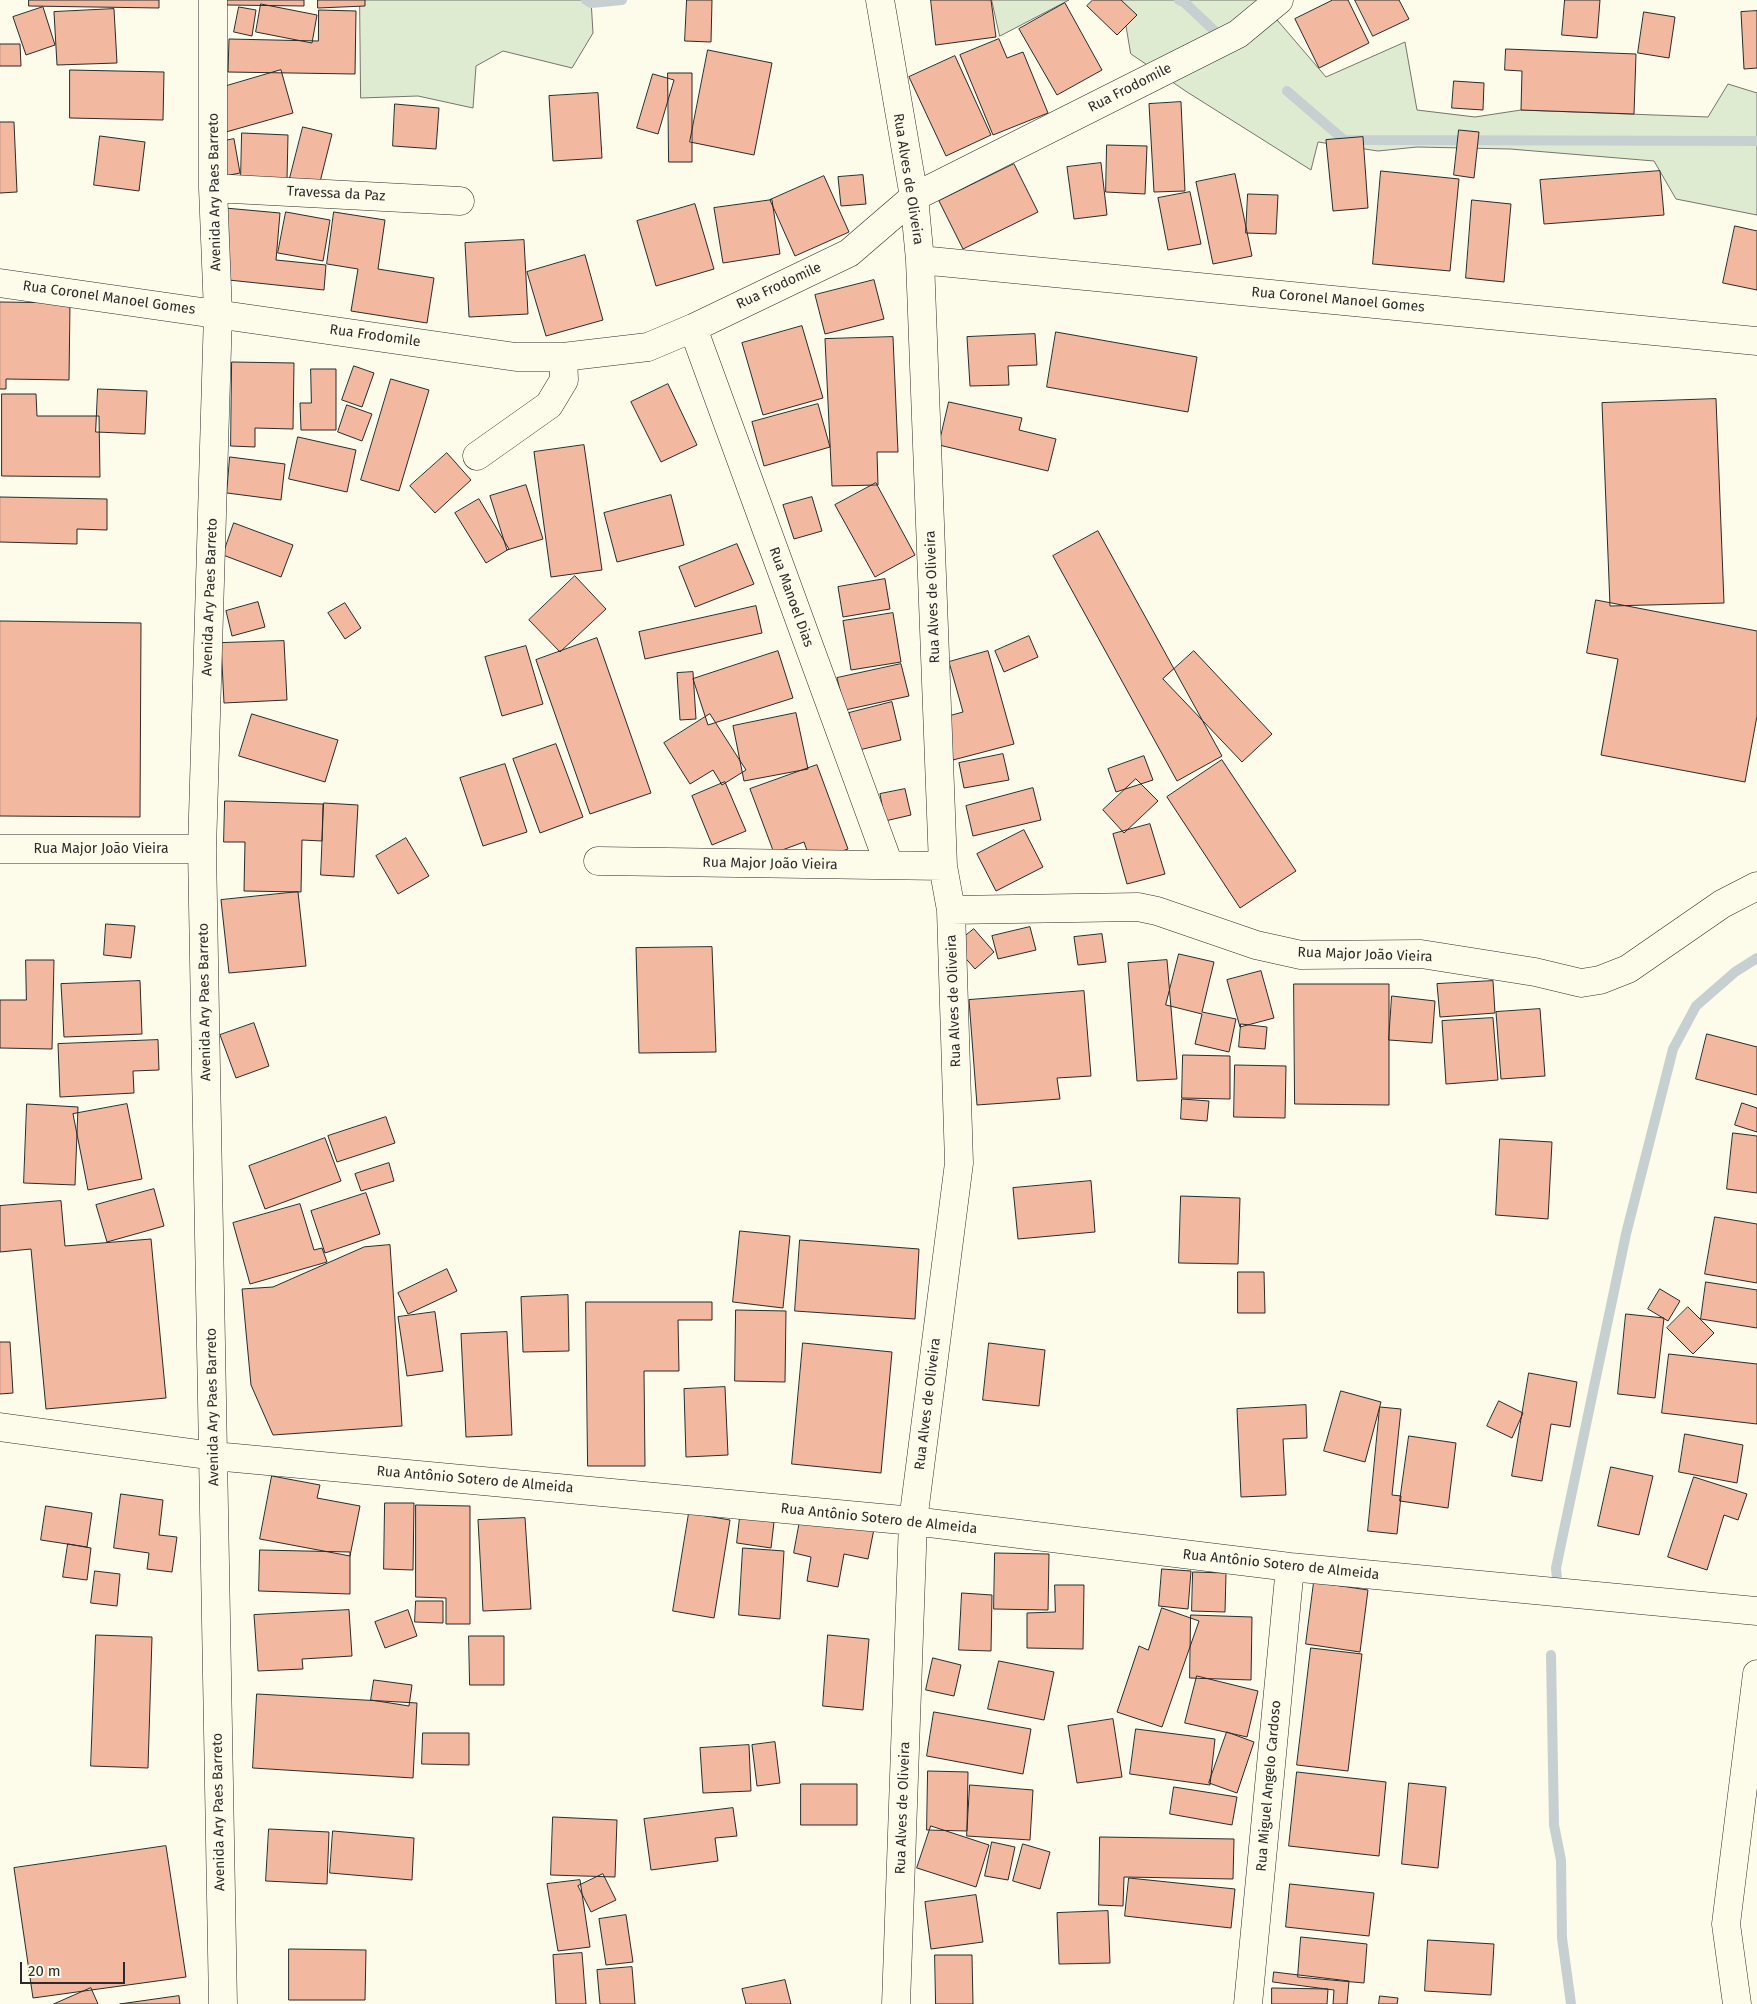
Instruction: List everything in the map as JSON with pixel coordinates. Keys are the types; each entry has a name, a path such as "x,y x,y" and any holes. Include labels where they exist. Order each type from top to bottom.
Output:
{"street":[{"name":"Avenida Ary Paes Barreto","path":"214,0 213,188 218,313 202,849 223,2004"},
{"name":"Rua Alves de Oliveira","path":"880,0 914,197 920,260 943,866 951,910 958,1163 913,1521 896,2004"},
{"name":"Rua Frodomile","path":"218,313 516,357 563,357 648,347 693,328 849,253 914,197 1238,34 1279,0"},
{"name":"Travessa da Paz","path":"213,188 460,201"},
{"name":"Rua Coronel Manoel Gomes","path":"920,260 1757,341"},
{"name":"Rua Coronel Manoel Gomes","path":"0,283 218,313"},
{"name":"Rua Manoel Dias","path":"693,328 889,865"},
{"path":"477,456 549,405 564,380 563,357"},
{"name":"Rua Major João Vieira","path":"0,849 202,849"},
{"name":"Rua Major João Vieira","path":"598,861 943,866"},
{"name":"Rua Major João Vieira","path":"951,910 1138,907 1158,911 1256,945 1301,955 1421,954 1535,972 1581,982 1600,980 1628,969 1722,904 1757,886"},
{"name":"Rua Antônio Sotero de Almeida","path":"0,1427 214,1456 913,1521 1290,1567 1757,1611"},
{"name":"Rua Miguel Angelo Cardoso","path":"1248,2004 1290,1567"},
{"path":"1737,2004 1726,1924 1757,1674"}],"green space":[{"path":"360,0 591,0 593,33 572,68 503,51 476,66 473,108 418,96 361,98"},
{"path":"992,0 1069,0 1000,36"},
{"path":"1122,0 1260,0 1326,77 1405,42 1417,110 1475,117 1521,110 1708,117 1728,84 1757,93 1757,215 1676,199 1654,161 1510,149 1417,147 1378,151 1318,142 1311,170 1187,92 1131,54"}],"building":[{"path":"29,0 159,0 159,8 29,6"},
{"path":"227,0 304,0 304,6 227,5"},
{"path":"318,0 365,0 365,6 318,8"},
{"path":"687,0 712,0 711,42 685,41"},
{"path":"931,0 991,0 996,37 936,45"},
{"path":"1093,0 1121,0 1137,15 1117,35 1087,6"},
{"path":"1333,0 1348,0 1369,43 1319,68 1295,19"},
{"path":"1355,0 1399,0 1409,19 1373,36"},
{"path":"1565,0 1600,0 1597,38 1562,35"},
{"path":"1065,3 1102,70 1057,95 1019,29"},
{"path":"261,4 317,15 312,43 256,32"},
{"path":"43,7 55,45 26,55 13,17"},
{"path":"239,7 256,10 252,36 234,32"},
{"path":"114,9 117,63 57,65 54,12"},
{"path":"319,10 356,11 355,74 228,72 229,39 318,41"},
{"path":"1757,11 1757,68 1744,69 1741,12"},
{"path":"1644,12 1675,17 1669,58 1638,53"},
{"path":"999,39 1007,58 1023,52 1048,113 993,135 960,55"},
{"path":"0,44 20,44 21,66 0,66"},
{"path":"1506,49 1636,54 1634,114 1521,110 1522,71 1505,70"},
{"path":"708,50 772,63 754,155 690,142"},
{"path":"955,56 991,135 946,156 909,77"},
{"path":"70,70 164,72 163,120 70,118"},
{"path":"281,70 293,113 226,132 213,90"},
{"path":"668,73 692,73 692,162 669,162"},
{"path":"653,74 674,80 658,134 637,128"},
{"path":"1454,81 1484,83 1483,110 1452,108"},
{"path":"598,93 602,158 553,161 549,96"},
{"path":"1181,102 1185,191 1154,192 1149,104"},
{"path":"395,104 439,108 436,149 393,146"},
{"path":"0,122 14,122 17,192 0,193"},
{"path":"303,127 332,134 319,186 290,178"},
{"path":"1459,130 1479,132 1474,178 1454,175"},
{"path":"242,133 288,135 287,179 241,178"},
{"path":"100,136 145,142 139,191 94,185"},
{"path":"1363,137 1368,208 1333,211 1326,140"},
{"path":"234,139 240,173 225,176 219,142"},
{"path":"1107,145 1147,146 1145,194 1106,192"},
{"path":"1101,163 1107,215 1074,219 1067,167"},
{"path":"1014,164 1038,212 963,249 939,201"},
{"path":"1381,171 1459,179 1450,271 1373,264"},
{"path":"1660,171 1664,215 1544,224 1540,180"},
{"path":"1235,174 1252,256 1213,264 1196,182"},
{"path":"863,175 866,204 841,206 838,177"},
{"path":"824,176 849,232 795,256 770,200"},
{"path":"1190,192 1201,244 1168,250 1158,198"},
{"path":"1248,194 1278,195 1276,234 1246,233"},
{"path":"772,200 780,254 723,263 714,208"},
{"path":"1472,200 1511,204 1504,282 1466,278"},
{"path":"695,204 714,269 656,286 637,221"},
{"path":"225,208 280,213 276,260 326,265 324,290 219,279"},
{"path":"286,212 330,220 323,261 278,253"},
{"path":"334,212 385,220 378,269 434,278 427,323 351,311 358,269 327,264"},
{"path":"1735,226 1757,231 1757,290 1723,283"},
{"path":"524,240 528,314 469,317 465,243"},
{"path":"585,255 603,320 546,336 527,272"},
{"path":"874,280 884,319 825,334 815,295"},
{"path":"0,302 70,303 69,380 6,379 6,389 0,389"},
{"path":"802,326 823,398 763,415 742,343"},
{"path":"1056,332 1197,357 1188,412 1047,387"},
{"path":"1035,334 1037,365 1008,366 1009,385 970,386 967,337"},
{"path":"893,337 898,452 877,452 878,485 832,486 825,339"},
{"path":"232,362 294,363 293,429 255,428 255,447 231,446"},
{"path":"354,366 374,373 362,407 342,400"},
{"path":"311,369 336,369 336,430 301,430 300,403 311,403"},
{"path":"391,379 429,390 399,491 361,480"},
{"path":"668,384 697,445 661,462 631,402"},
{"path":"98,389 147,391 145,434 96,432"},
{"path":"2,394 36,394 37,416 99,416 100,477 2,476"},
{"path":"1716,399 1724,603 1610,606 1602,403"},
{"path":"949,402 1022,418 1019,430 1056,439 1048,471 939,445"},
{"path":"818,404 830,447 764,466 752,422"},
{"path":"347,405 372,414 362,441 338,432"},
{"path":"298,437 356,450 347,492 289,479"},
{"path":"584,445 602,570 551,577 534,452"},
{"path":"447,453 471,480 435,513 410,486"},
{"path":"230,457 285,464 281,500 227,493"},
{"path":"876,483 915,555 875,577 835,505"},
{"path":"526,485 543,539 507,550 490,496"},
{"path":"671,495 684,545 617,562 604,513"},
{"path":"0,497 107,499 107,530 77,529 77,544 0,542"},
{"path":"812,497 822,531 794,539 783,505"},
{"path":"479,499 509,549 486,563 455,513"},
{"path":"234,523 293,545 281,577 223,555"},
{"path":"1098,531 1222,756 1177,781 1053,556"},
{"path":"737,544 754,584 695,607 679,567"},
{"path":"575,576 606,609 560,652 529,620"},
{"path":"885,579 890,609 843,617 838,587"},
{"path":"1596,600 1757,631 1757,716 1745,782 1601,755 1618,659 1587,653"},
{"path":"258,602 265,627 232,636 226,611"},
{"path":"345,603 361,628 345,639 328,613"},
{"path":"756,606 762,633 645,659 639,632"},
{"path":"893,613 901,662 851,670 843,621"},
{"path":"0,621 141,623 140,817 0,816"},
{"path":"1029,636 1038,657 1004,672 995,651"},
{"path":"597,638 651,793 590,814 536,660"},
{"path":"284,641 287,700 224,703 221,643"},
{"path":"526,646 543,704 502,716 485,657"},
{"path":"778,651 793,698 708,725 693,679"},
{"path":"988,651 1014,744 953,760 941,718 963,712 949,662"},
{"path":"1194,651 1272,734 1242,762 1163,679"},
{"path":"901,664 909,696 845,710 837,678"},
{"path":"693,672 696,719 680,720 677,673"},
{"path":"892,702 901,740 859,750 849,713"},
{"path":"796,713 808,769 744,781 733,726"},
{"path":"252,714 338,740 325,782 239,756"},
{"path":"710,714 746,770 722,785 713,770 690,784 664,743"},
{"path":"556,744 583,817 540,833 513,759"},
{"path":"1003,754 1009,780 964,788 959,763"},
{"path":"1144,756 1153,780 1116,792 1108,769"},
{"path":"1222,760 1296,871 1240,908 1167,797"},
{"path":"505,764 527,832 483,846 460,778"},
{"path":"817,765 848,849 811,862 804,842 774,853 750,789"},
{"path":"1136,779 1158,801 1124,833 1103,810"},
{"path":"725,782 746,831 712,845 692,796"},
{"path":"1033,788 1041,820 973,836 966,806"},
{"path":"905,789 911,815 885,821 880,794"},
{"path":"225,801 323,804 322,841 302,840 301,892 244,891 245,842 224,842"},
{"path":"324,803 358,805 354,877 321,875"},
{"path":"1150,824 1165,874 1127,884 1113,834"},
{"path":"1024,830 1043,867 996,891 977,854"},
{"path":"406,838 429,876 398,894 376,856"},
{"path":"298,892 306,966 229,973 221,900"},
{"path":"106,924 135,926 131,958 104,955"},
{"path":"1030,927 1036,950 998,959 992,936"},
{"path":"974,929 994,952 975,969 954,945"},
{"path":"1102,934 1106,962 1078,965 1074,937"},
{"path":"712,947 716,1052 639,1053 636,948"},
{"path":"1179,954 1214,962 1202,1012 1236,1019 1229,1052 1195,1044 1202,1014 1166,1005"},
{"path":"26,960 54,960 52,1049 0,1048 0,1000 26,1000"},
{"path":"1167,960 1177,1079 1137,1081 1128,963"},
{"path":"1261,971 1274,1018 1240,1027 1227,980"},
{"path":"140,981 142,1034 64,1037 61,984"},
{"path":"1493,981 1495,1013 1440,1017 1437,984"},
{"path":"1294,984 1389,984 1389,1105 1295,1104"},
{"path":"1084,991 1091,1076 1057,1078 1060,1099 977,1105 969,1000"},
{"path":"1392,996 1435,1001 1432,1043 1389,1040"},
{"path":"1540,1009 1545,1076 1501,1079 1496,1012"},
{"path":"1493,1018 1498,1080 1446,1084 1442,1021"},
{"path":"254,1023 269,1066 236,1078 220,1035"},
{"path":"1241,1024 1267,1027 1265,1049 1239,1047"},
{"path":"1707,1034 1757,1047 1757,1095 1696,1079"},
{"path":"158,1040 159,1070 133,1071 134,1093 60,1097 58,1044"},
{"path":"1183,1055 1230,1056 1230,1099 1182,1098"},
{"path":"1235,1065 1286,1066 1285,1118 1234,1117"},
{"path":"1182,1099 1209,1101 1207,1121 1181,1119"},
{"path":"1742,1103 1757,1108 1757,1132 1735,1125"},
{"path":"27,1104 78,1107 75,1185 24,1183"},
{"path":"127,1104 142,1179 88,1190 73,1114"},
{"path":"386,1117 395,1143 337,1162 328,1136"},
{"path":"1733,1133 1757,1136 1757,1193 1727,1189"},
{"path":"325,1138 341,1181 265,1209 249,1166"},
{"path":"1500,1139 1552,1142 1548,1219 1496,1215"},
{"path":"389,1163 394,1181 361,1191 355,1174"},
{"path":"1091,1181 1095,1232 1018,1239 1013,1188"},
{"path":"154,1189 164,1226 107,1242 96,1205"},
{"path":"366,1193 380,1234 325,1253 311,1211"},
{"path":"1181,1196 1240,1198 1238,1264 1179,1263"},
{"path":"61,1201 65,1246 151,1239 166,1398 46,1409 31,1249 0,1252 0,1206"},
{"path":"300,1204 314,1250 322,1248 327,1262 250,1284 233,1223"},
{"path":"1715,1217 1757,1224 1757,1283 1705,1274"},
{"path":"740,1231 790,1236 783,1308 733,1302"},
{"path":"800,1240 919,1249 915,1319 795,1311"},
{"path":"390,1245 402,1426 273,1435 251,1385 242,1289 273,1287 364,1247"},
{"path":"447,1269 457,1291 408,1314 398,1293"},
{"path":"1238,1272 1264,1272 1265,1313 1238,1313"},
{"path":"1706,1282 1757,1290 1757,1328 1701,1319"},
{"path":"1660,1289 1680,1301 1668,1321 1648,1309"},
{"path":"568,1295 569,1351 523,1352 521,1297"},
{"path":"586,1302 712,1302 712,1320 678,1320 679,1371 644,1371 645,1466 588,1466"},
{"path":"1688,1307 1714,1333 1693,1354 1667,1328"},
{"path":"736,1310 786,1311 785,1382 735,1381"},
{"path":"435,1312 443,1371 407,1376 398,1317"},
{"path":"1626,1314 1664,1318 1655,1398 1618,1394"},
{"path":"507,1332 512,1435 466,1437 461,1334"},
{"path":"0,1342 10,1342 13,1393 0,1394"},
{"path":"803,1343 892,1352 881,1473 792,1464"},
{"path":"989,1343 1045,1350 1039,1406 983,1400"},
{"path":"1669,1354 1757,1364 1757,1424 1662,1413"},
{"path":"1529,1373 1577,1382 1570,1427 1551,1424 1542,1481 1512,1476"},
{"path":"725,1387 728,1455 686,1457 684,1389"},
{"path":"1341,1391 1381,1402 1365,1462 1324,1451"},
{"path":"1499,1401 1523,1413 1512,1438 1487,1426"},
{"path":"1306,1405 1307,1438 1283,1439 1286,1495 1241,1497 1237,1409"},
{"path":"1380,1407 1401,1409 1392,1495 1401,1496 1397,1534 1368,1531"},
{"path":"1685,1434 1743,1445 1737,1483 1679,1472"},
{"path":"1409,1436 1456,1443 1448,1508 1400,1501"},
{"path":"1611,1467 1653,1476 1639,1535 1598,1526"},
{"path":"272,1476 320,1485 317,1498 360,1506 350,1556 260,1539"},
{"path":"1694,1477 1747,1494 1738,1520 1724,1515 1707,1570 1668,1557"},
{"path":"121,1494 163,1500 159,1535 177,1537 172,1572 147,1569 149,1553 114,1548"},
{"path":"385,1503 414,1503 413,1570 384,1569"},
{"path":"416,1505 470,1506 470,1624 446,1624 446,1598 416,1597"},
{"path":"46,1506 92,1513 87,1547 41,1540"},
{"path":"689,1513 730,1520 714,1618 673,1611"},
{"path":"801,1515 874,1529 868,1559 844,1554 838,1587 807,1581 811,1557 794,1553"},
{"path":"740,1517 774,1522 771,1548 737,1543"},
{"path":"525,1518 531,1609 483,1611 478,1520"},
{"path":"68,1544 91,1548 87,1580 63,1577"},
{"path":"743,1548 784,1551 780,1619 739,1615"},
{"path":"260,1550 350,1552 350,1594 259,1591"},
{"path":"995,1553 1049,1554 1048,1610 994,1609"},
{"path":"1162,1569 1191,1571 1188,1609 1159,1606"},
{"path":"95,1571 120,1574 117,1606 91,1603"},
{"path":"1193,1572 1226,1573 1225,1612 1192,1611"},
{"path":"1314,1582 1368,1590 1360,1652 1306,1644"},
{"path":"1055,1585 1084,1585 1083,1649 1027,1648 1027,1613 1055,1612"},
{"path":"962,1593 992,1595 991,1651 959,1650"},
{"path":"416,1601 443,1601 443,1623 415,1622"},
{"path":"1162,1608 1199,1621 1162,1727 1117,1712 1139,1646 1148,1650"},
{"path":"349,1610 352,1656 302,1659 303,1669 258,1671 254,1615"},
{"path":"408,1610 417,1636 385,1648 375,1622"},
{"path":"1191,1615 1252,1617 1251,1680 1190,1678"},
{"path":"96,1635 152,1637 148,1768 91,1766"},
{"path":"828,1635 869,1639 863,1710 823,1706"},
{"path":"469,1636 504,1636 504,1685 470,1685"},
{"path":"1311,1648 1362,1654 1348,1771 1297,1765"},
{"path":"933,1658 961,1665 954,1696 926,1690"},
{"path":"999,1661 1054,1672 1044,1720 988,1709"},
{"path":"1197,1676 1258,1691 1247,1737 1185,1723"},
{"path":"374,1680 412,1685 409,1706 371,1700"},
{"path":"257,1694 417,1703 413,1778 253,1768"},
{"path":"934,1712 1031,1729 1023,1774 927,1756"},
{"path":"1113,1719 1122,1777 1077,1783 1068,1726"},
{"path":"1136,1729 1215,1739 1210,1785 1130,1774"},
{"path":"1227,1732 1254,1742 1237,1793 1209,1783"},
{"path":"423,1733 469,1733 469,1765 422,1764"},
{"path":"775,1742 780,1783 757,1786 752,1745"},
{"path":"749,1745 751,1791 703,1793 700,1748"},
{"path":"928,1771 968,1772 967,1831 927,1830"},
{"path":"1297,1772 1386,1782 1379,1856 1289,1846"},
{"path":"1409,1783 1446,1787 1438,1868 1402,1864"},
{"path":"801,1784 857,1784 857,1825 801,1825"},
{"path":"970,1785 1033,1790 1030,1840 967,1836"},
{"path":"1174,1787 1237,1797 1232,1825 1170,1814"},
{"path":"733,1808 737,1836 715,1838 718,1861 651,1870 644,1819"},
{"path":"553,1817 617,1820 615,1877 551,1875"},
{"path":"931,1826 989,1845 976,1887 917,1868"},
{"path":"269,1829 329,1832 327,1884 266,1881"},
{"path":"333,1831 414,1838 412,1880 330,1873"},
{"path":"1100,1837 1234,1839 1233,1879 1124,1877 1123,1906 1099,1905"},
{"path":"992,1842 1015,1847 1008,1880 985,1876"},
{"path":"1023,1844 1050,1852 1040,1889 1013,1881"},
{"path":"166,1846 186,1977 33,1998 14,1868"},
{"path":"603,1874 616,1900 591,1912 578,1886"},
{"path":"1129,1878 1235,1889 1231,1928 1125,1916"},
{"path":"580,1880 590,1947 558,1951 547,1884"},
{"path":"1290,1884 1374,1893 1369,1936 1286,1927"},
{"path":"976,1895 983,1942 931,1949 925,1902"},
{"path":"1108,1911 1110,1963 1059,1964 1057,1913"},
{"path":"626,1915 633,1962 606,1965 599,1919"},
{"path":"1301,1937 1367,1944 1364,1983 1298,1977"},
{"path":"1428,1940 1494,1944 1491,1995 1425,1991"},
{"path":"289,1949 366,1950 365,2000 289,2000"},
{"path":"582,1953 586,2004 556,2004 553,1955"},
{"path":"935,1955 972,1955 973,2004 936,2004"},
{"path":"632,1967 635,2004 600,2004 597,1970"},
{"path":"1274,1972 1349,1981 1347,2004 1333,2004 1334,1990 1273,1982"},
{"path":"785,1980 791,2004 746,2004 742,1989"},
{"path":"91,1988 98,2004 54,2004"},
{"path":"1272,1988 1328,1989 1327,2004 1272,2004"},
{"path":"179,1996 180,2004 120,2004"},
{"path":"1380,1996 1398,1998 1397,2004 1379,2004"}],"waterway":[{"path":"586,0 591,3 622,0"},
{"path":"1179,0 1184,2 1220,36"},
{"path":"1287,91 1344,140 1757,141"},
{"path":"1557,1578 1556,1568 1626,1234 1673,1049 1696,1006 1735,972 1757,958"},
{"path":"1551,1655 1554,1825 1561,1860 1562,1938 1571,2004"}]}
